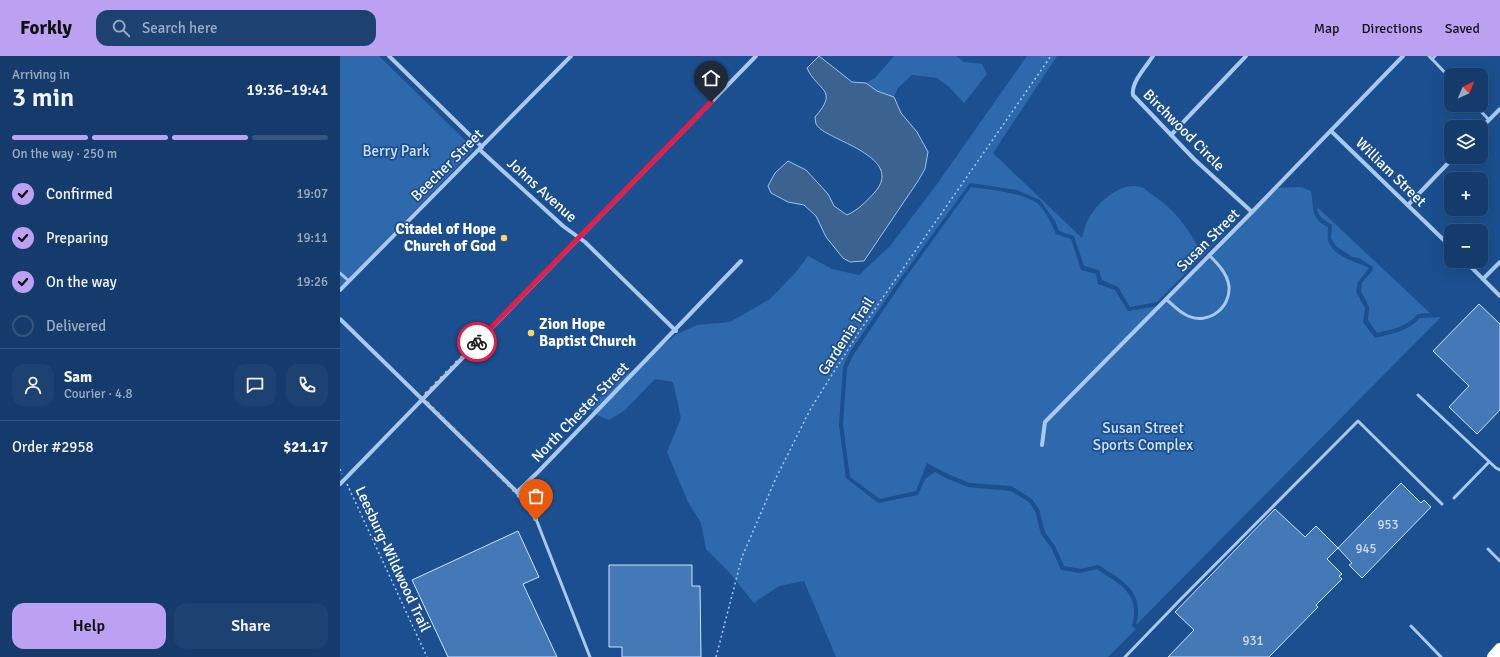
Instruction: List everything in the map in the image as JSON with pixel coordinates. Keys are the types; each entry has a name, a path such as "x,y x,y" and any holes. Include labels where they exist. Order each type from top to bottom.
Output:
{"street":[{"name":"Johns Avenue","path":"389,56 481,149 563,226 585,242 676,331"},
{"name":"Beecher Street","path":"340,290 481,149 571,56"},
{"path":"340,484 756,56"},
{"name":"Birchwood Circle","path":"1153,56 1136,82 1132,91 1133,95 1170,135 1252,212"},
{"path":"1170,135 1246,56"},
{"name":"Susan Street","path":"1042,445 1045,422 1403,56"},
{"path":"1489,120 1500,109"},
{"name":"William Street","path":"1331,131 1444,241"},
{"path":"1408,205 1447,164"},
{"name":"North Chester Street","path":"516,492 538,472 676,331 741,261"},
{"path":"1483,279 1500,262"},
{"path":"1472,268 1500,296"},
{"path":"340,319 516,492 536,520"}],"lane":[{"path":"1429,56 1444,72"},
{"path":"1432,59 1435,56"},
{"path":"1482,112 1489,120"},
{"path":"1166,299 1180,312 1193,318 1207,318 1214,315 1223,307 1228,295 1229,286 1221,268 1209,255"},
{"path":"340,273 349,281"},
{"path":"1418,395 1489,462 1500,470"},
{"path":"1125,657 1358,421 1442,504"},
{"path":"1454,498 1489,462"},
{"path":"536,520 590,657"},
{"path":"1488,549 1500,561"},
{"path":"1411,626 1441,657"}],"path":[{"name":"Gardenia Trail","path":"716,657 742,557 776,478 811,408 861,329 1051,56"},
{"name":"Leesburg-Wildwood Trail","path":"340,469 427,657"}],"green space":[{"name":"Berry Park","path":"340,56 379,56 474,149 340,288"},
{"path":"894,56 956,56 964,62 982,64 987,74 964,103 949,87 937,78 912,75 898,88 894,97 877,91 866,83 875,78"},
{"path":"1027,56 1057,56 993,153 1082,238 1088,220 1098,206 1111,194 1118,190 1133,186 1144,188 1175,213 1187,229 1202,255 1239,219 1157,302 1130,307 1118,287 1102,280 1099,270 1084,266 1074,236 1059,231 1055,221 1040,200 1017,190 970,183 898,282 850,352 843,367 839,425 846,478 878,503 918,495 925,479 935,472 968,487 1011,491 1029,502 1035,511 1041,534 1052,549 1061,570 1080,573 1097,569 1126,590 1133,602 1134,614 1132,626 1136,629 1108,657 836,657 804,581 779,586 754,603 728,571 706,549 701,523 688,502 667,452 681,418 673,382 655,379 624,411 609,420 594,414 590,404 677,334 697,325 730,322 770,299 796,272 808,256 832,269 859,275 890,246 937,184"},
{"name":"Susan Street Sports Complex","path":"971,187 996,190 1023,196 1040,205 1051,222 1056,234 1071,239 1081,270 1096,274 1098,284 1115,290 1128,311 1159,306 1275,188 1301,187 1311,191 1314,212 1318,220 1328,227 1328,240 1335,251 1345,258 1369,268 1358,282 1356,292 1365,308 1363,322 1375,338 1405,329 1420,318 1441,317 1136,625 1138,613 1137,601 1134,594 1124,582 1098,565 1081,569 1064,566 1055,546 1045,532 1039,509 1032,499 1011,486 970,483 927,463 916,491 880,499 850,477 843,424 847,368 854,354 901,284"},
{"path":"1317,207 1430,313 1418,314 1404,325 1377,333 1368,320 1369,307 1361,291 1362,283 1372,271 1373,267 1359,258 1352,257 1336,246 1331,238 1332,225 1320,216"}],"shaded area":[{"path":"819,56 852,82 866,83 877,91 894,97 901,113 917,132 928,152 925,169 918,181 864,261 850,262 843,258 826,237 816,216 804,205 788,202 771,193 768,186 775,173 788,161 806,170 828,194 834,206 847,215 859,208 869,199 881,181 881,171 876,163 867,155 824,131 816,124 815,117 826,101 826,95 811,76 807,68"}],"building":[{"path":"1479,304 1500,324 1500,410 1477,434 1449,407 1469,386 1433,351"},
{"path":"1401,483 1421,503 1424,500 1431,507 1362,578 1349,565 1352,563 1338,548"},
{"path":"1275,509 1305,537 1316,526 1338,548 1327,559 1342,574 1339,576 1342,579 1316,605 1318,607 1269,657 1168,657 1194,630 1175,612"},
{"path":"518,531 539,577 523,584 557,657 448,657 412,580"},
{"path":"609,565 692,565 692,586 700,586 701,657 622,657 622,647 609,647"}],"way so far":[{"path":"477,342 422,398 520,496 536,520"}],"place":[{"name":"Citadel of Hope Church of God","path":"504,238"},
{"name":"Zion Hope Baptist Church","path":"531,333"}],"route":[{"path":"477,342 711,102"}]}
